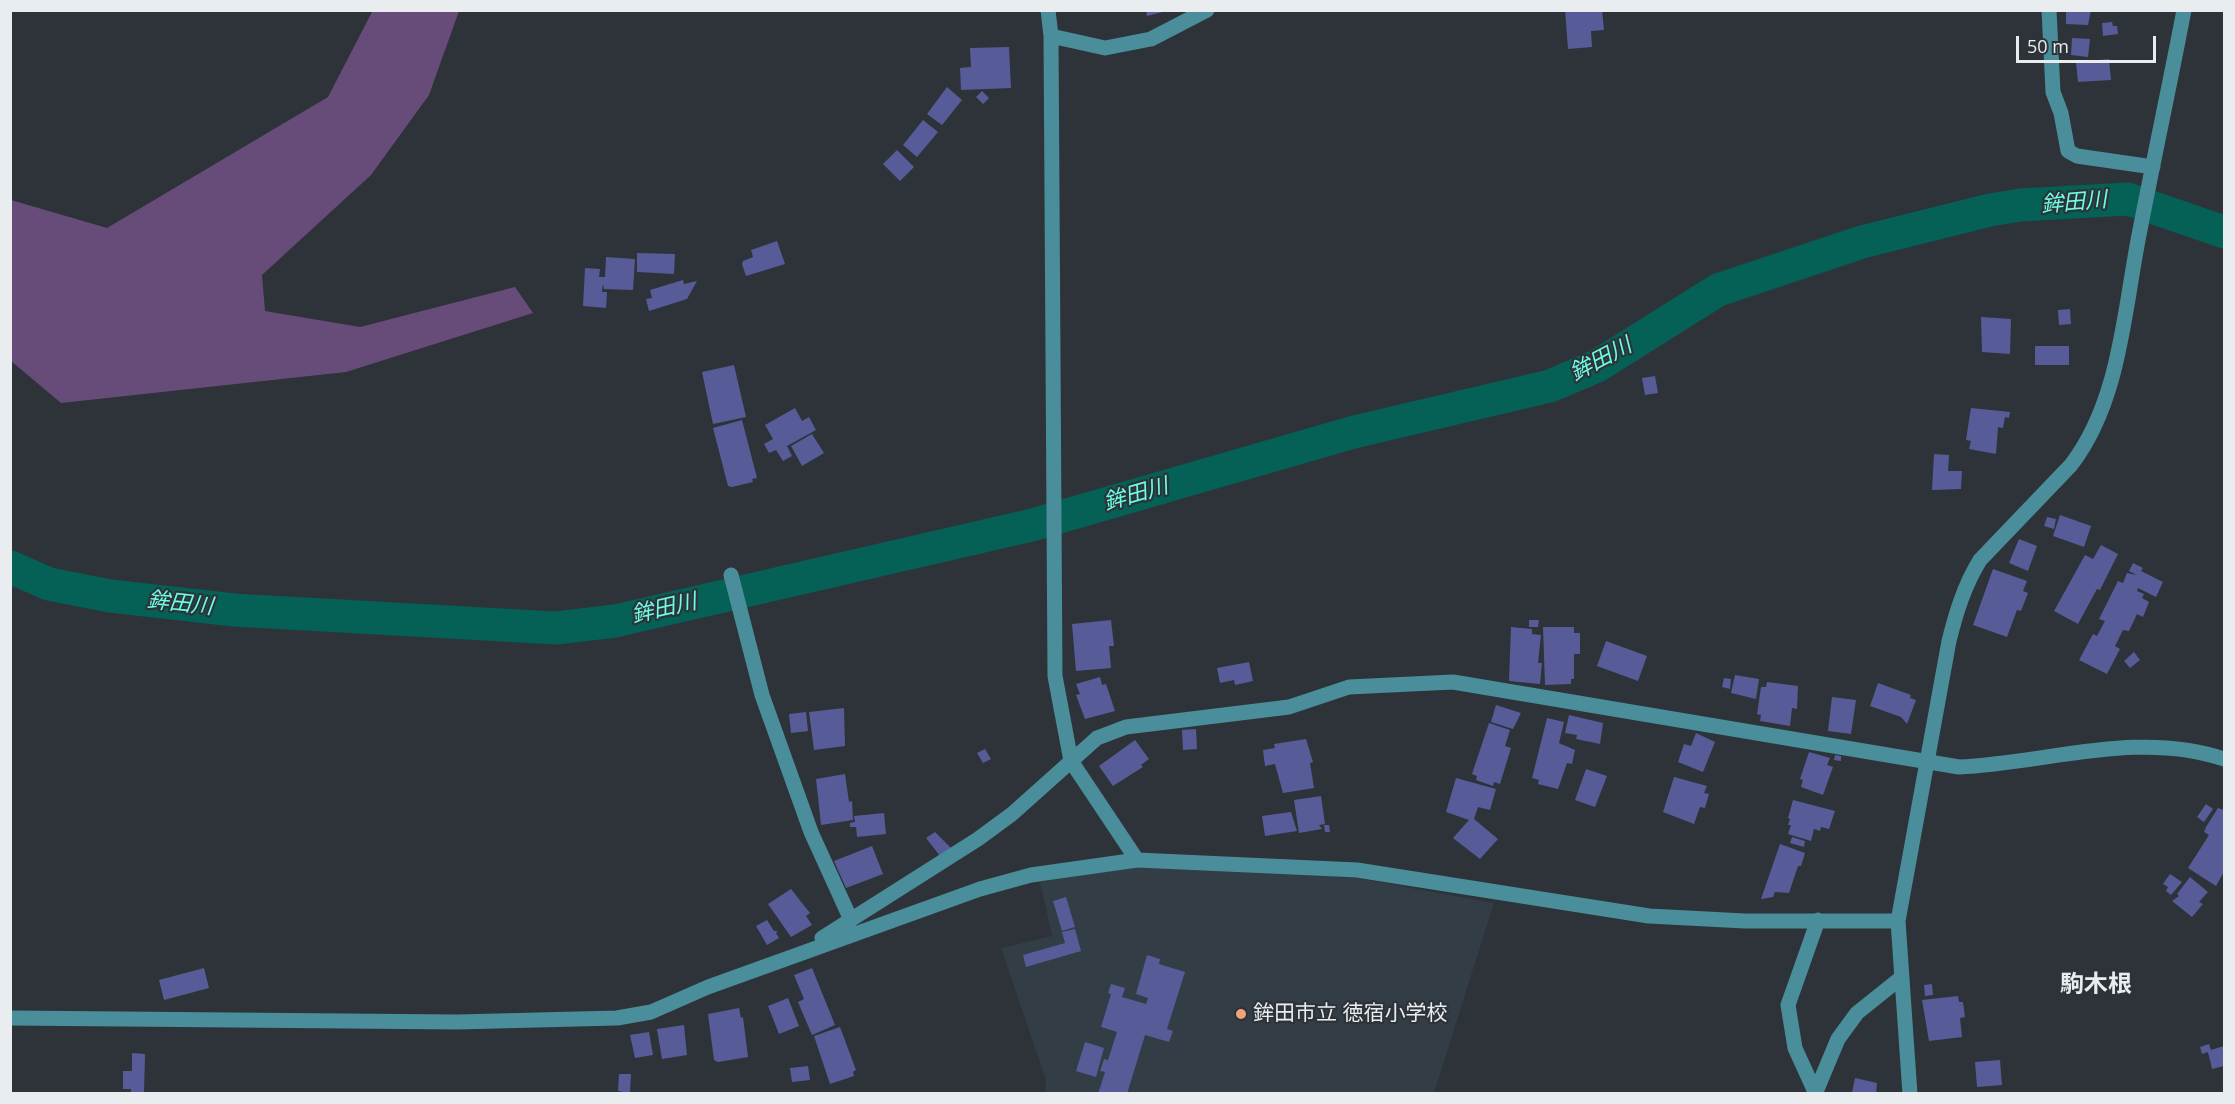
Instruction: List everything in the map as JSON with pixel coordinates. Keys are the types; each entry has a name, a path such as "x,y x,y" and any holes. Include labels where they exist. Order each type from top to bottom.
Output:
{"street":[{"path":"1048,10 1051,36 1055,676 1071,761 1137,860"},
{"path":"1051,36 1105,48 1151,39 1207,10"},
{"path":"2049,10 2053,92 2061,113 2068,151 2077,156 2151,174"},
{"path":"1910,1094 1898,921 1949,641 1969,578 1994,544 2070,465 2095,427 2108,392 2184,10"},
{"path":"731,575 762,695 811,832 851,920"},
{"path":"797,954 978,839 1012,814 1097,738 1126,727 1289,707 1349,687 1453,682 1959,767 2110,748 2205,753 2224,759"},
{"path":"10,1018 457,1022 617,1018 651,1012 708,987 887,920 1031,875 1137,860 1357,870 1649,916 1745,921 1898,921"},
{"path":"1815,1093 1795,1047 1788,1005 1818,920"},
{"path":"1815,1093 1838,1039 1857,1012 1902,977"}],"shaded area":[{"path":"373,10 459,11 429,95 371,175 262,275 265,311 360,327 515,287 533,313 346,372 61,403 11,361 11,200 107,228 328,97"},
{"name":"鉾田市立 徳宿小学校","path":"1131,867 1356,878 1494,903 1434,1093 1045,1093 1046,1080 1001,948 1052,936 1040,882"}],"building":[{"path":"1146,10 1166,10 1166,11 1147,16"},
{"path":"1565,10 1602,10 1604,30 1591,31 1592,47 1568,49"},
{"path":"2066,10 2091,10 2088,25 2066,24"},
{"path":"2112,22 2113,26 2117,26 2118,34 2103,36 2102,23"},
{"path":"2072,38 2090,39 2088,57 2071,55"},
{"path":"1009,47 1011,88 961,90 960,68 971,67 970,48"},
{"path":"2109,59 2111,80 2078,82 2076,62"},
{"path":"947,87 962,100 942,125 927,114"},
{"path":"982,91 989,98 983,104 976,97"},
{"path":"923,120 938,132 917,157 903,145"},
{"path":"897,150 914,167 900,181 883,164"},
{"path":"777,241 785,264 746,276 742,264 743,261 753,257 751,250"},
{"path":"637,253 675,254 674,274 637,272"},
{"path":"606,257 635,259 633,290 604,289 603,284 602,292 607,292 606,308 583,306 585,268 600,269 599,277 605,277"},
{"path":"683,280 684,284 697,281 687,299 649,311 646,299 652,298 650,290"},
{"path":"2070,309 2071,324 2059,325 2058,310"},
{"path":"1981,317 2011,319 2010,354 1982,352"},
{"path":"2035,346 2069,346 2069,365 2035,365"},
{"path":"734,365 746,417 713,424 702,372"},
{"path":"1655,376 1658,393 1645,395 1642,378"},
{"path":"795,408 802,421 809,417 816,430 787,446 792,456 783,461 776,450 769,453 764,444 773,439 765,425"},
{"path":"1971,408 2010,412 2009,418 2005,417 2003,428 1998,427 1996,454 1969,449 1971,441 1966,440"},
{"path":"742,420 757,478 752,479 753,482 732,487 728,486 713,428"},
{"path":"812,434 824,453 802,466 791,446"},
{"path":"1934,454 1949,455 1948,471 1962,471 1961,489 1932,490"},
{"path":"2060,515 2091,526 2084,547 2053,536"},
{"path":"2047,517 2056,519 2054,529 2044,526"},
{"path":"2019,539 2037,546 2028,571 2009,563"},
{"path":"2101,545 2118,554 2100,590 2097,589 2078,624 2054,611 2085,555 2093,559"},
{"path":"2133,563 2143,568 2141,571 2163,582 2156,597 2138,588 2137,591 2144,594 2142,598 2149,602 2143,617 2137,614 2129,631 2123,630 2115,646 2120,649 2107,674 2079,660 2093,634 2097,636 2105,621 2099,619 2118,581 2123,583 2127,573 2137,575 2129,571"},
{"path":"1993,569 2027,581 2023,591 2028,593 2021,611 2017,610 2007,637 1973,625"},
{"path":"1111,620 1114,646 1109,646 1111,668 1076,671 1072,624"},
{"path":"1529,620 1539,620 1538,627 1529,627"},
{"path":"1511,627 1532,629 1532,634 1541,635 1538,663 1542,663 1540,684 1509,681"},
{"path":"1543,627 1574,627 1574,633 1580,633 1580,654 1574,654 1574,679 1571,679 1571,684 1545,685"},
{"path":"1606,641 1647,656 1638,681 1597,666"},
{"path":"2134,652 2140,660 2130,668 2124,661"},
{"path":"1249,662 1253,681 1235,685 1234,680 1220,683 1217,668"},
{"path":"1735,675 1759,679 1756,699 1731,693"},
{"path":"1100,677 1102,685 1106,684 1115,711 1085,719 1076,695 1080,694 1076,684"},
{"path":"1724,678 1731,679 1730,689 1722,687"},
{"path":"1767,682 1798,686 1797,709 1792,708 1790,726 1760,721 1761,715 1757,714 1761,687 1766,687"},
{"path":"1878,683 1911,695 1910,698 1916,700 1907,724 1901,717 1870,706"},
{"path":"1832,697 1856,700 1851,734 1828,731"},
{"path":"1496,705 1521,713 1513,729 1491,722"},
{"path":"844,708 845,746 814,750 809,712"},
{"path":"806,712 808,731 791,733 789,714"},
{"path":"1569,715 1603,723 1600,744 1576,739 1577,735 1565,733"},
{"path":"1547,718 1564,722 1559,743 1575,750 1572,764 1567,763 1558,789 1538,784 1539,780 1532,778"},
{"path":"1489,723 1510,730 1505,746 1511,748 1500,784 1494,782 1493,786 1476,780 1477,776 1472,774"},
{"path":"1196,729 1197,749 1183,750 1182,730"},
{"path":"1696,733 1715,742 1703,772 1678,762 1684,744 1691,746"},
{"path":"1306,739 1313,762 1310,763 1314,788 1283,793 1275,764 1265,766 1263,750 1275,748 1274,744"},
{"path":"1135,740 1149,759 1141,765 1143,767 1113,786 1099,766"},
{"path":"985,749 991,759 983,763 977,753"},
{"path":"1809,752 1830,758 1827,765 1833,767 1823,795 1801,787 1803,780 1800,779"},
{"path":"1835,755 1841,756 1841,761 1834,760"},
{"path":"1586,769 1607,776 1595,807 1575,800"},
{"path":"845,774 849,802 852,801 853,820 821,825 816,779"},
{"path":"1674,777 1707,786 1704,793 1709,794 1705,808 1700,807 1694,824 1663,812"},
{"path":"1456,778 1496,789 1490,810 1478,807 1474,819 1498,839 1480,859 1453,838 1469,820 1446,812"},
{"path":"1321,796 1325,824 1319,825 1322,829 1299,833 1294,800"},
{"path":"1793,800 1835,811 1829,829 1821,827 1820,831 1814,829 1811,841 1788,834 1791,825 1788,825 1790,819 1788,818"},
{"path":"2206,804 2213,809 2204,822 2197,817"},
{"path":"2218,808 2224,810 2224,872 2216,886 2188,868 2209,835 2204,832"},
{"path":"1291,812 1297,831 1265,836 1262,816"},
{"path":"884,813 886,834 857,837 856,827 850,827 850,823 855,822 854,816"},
{"path":"1324,825 1329,825 1330,832 1325,832"},
{"path":"935,832 951,848 940,856 926,838"},
{"path":"1792,837 1805,841 1804,847 1790,843"},
{"path":"1780,844 1805,853 1801,866 1798,866 1789,893 1775,892 1773,897 1761,899"},
{"path":"872,846 883,874 846,888 834,861"},
{"path":"2170,874 2182,882 2171,895 2166,891 2168,887 2163,884"},
{"path":"2190,877 2208,892 2199,902 2203,904 2192,917 2172,901 2179,896 2177,894"},
{"path":"791,889 810,913 806,916 812,925 791,937 768,904"},
{"path":"1066,897 1075,927 1062,931 1053,901"},
{"path":"767,920 774,931 778,931 776,933 779,938 767,945 756,926"},
{"path":"1075,929 1081,951 1026,967 1023,955 1065,943 1062,932"},
{"path":"1147,955 1160,959 1159,964 1185,972 1167,1029 1173,1031 1169,1042 1145,1035 1127,1094 1098,1094 1105,1072 1100,1071 1104,1059 1108,1060 1117,1032 1101,1027 1111,994 1108,993 1111,984 1125,988 1122,997 1146,1004 1148,998 1136,994"},
{"path":"204,968 209,988 164,1000 159,980"},
{"path":"812,968 835,1025 812,1035 798,1002 804,999 794,975"},
{"path":"1932,984 1933,995 1925,996 1924,985"},
{"path":"1958,996 1959,1002 1963,1002 1965,1017 1960,1018 1962,1037 1929,1041 1922,1000"},
{"path":"788,998 799,1026 779,1034 768,1006"},
{"path":"739,1008 741,1018 743,1017 748,1057 718,1062 714,1060 708,1014"},
{"path":"684,1025 687,1055 662,1059 657,1029"},
{"path":"840,1027 856,1070 853,1072 854,1076 830,1084 814,1036"},
{"path":"649,1032 653,1055 635,1058 630,1035"},
{"path":"1085,1042 1104,1048 1096,1077 1076,1071"},
{"path":"2209,1044 2211,1050 2224,1046 2224,1066 2212,1069 2208,1052 2202,1054 2200,1047"},
{"path":"132,1053 145,1054 144,1094 131,1094 131,1089 123,1089 123,1071 132,1071"},
{"path":"2000,1060 2002,1085 1977,1087 1975,1062"},
{"path":"808,1066 810,1080 792,1082 790,1068"},
{"path":"619,1074 631,1074 630,1093 618,1091"},
{"path":"1855,1078 1877,1083 1876,1094 1852,1093"}],"waterway":[{"name":"鉾田川","path":"10,567 49,584 110,596 234,610 556,628 615,621 1032,525 1354,432 1550,386 1597,366 1718,290 1862,242 1990,210 2020,205 2128,199 2224,232"}],"place":[{"name":"鉾田市立 徳宿小学校","path":"1241,1014"}],"district":[{"name":"駒木根","path":"2096,985"}]}
